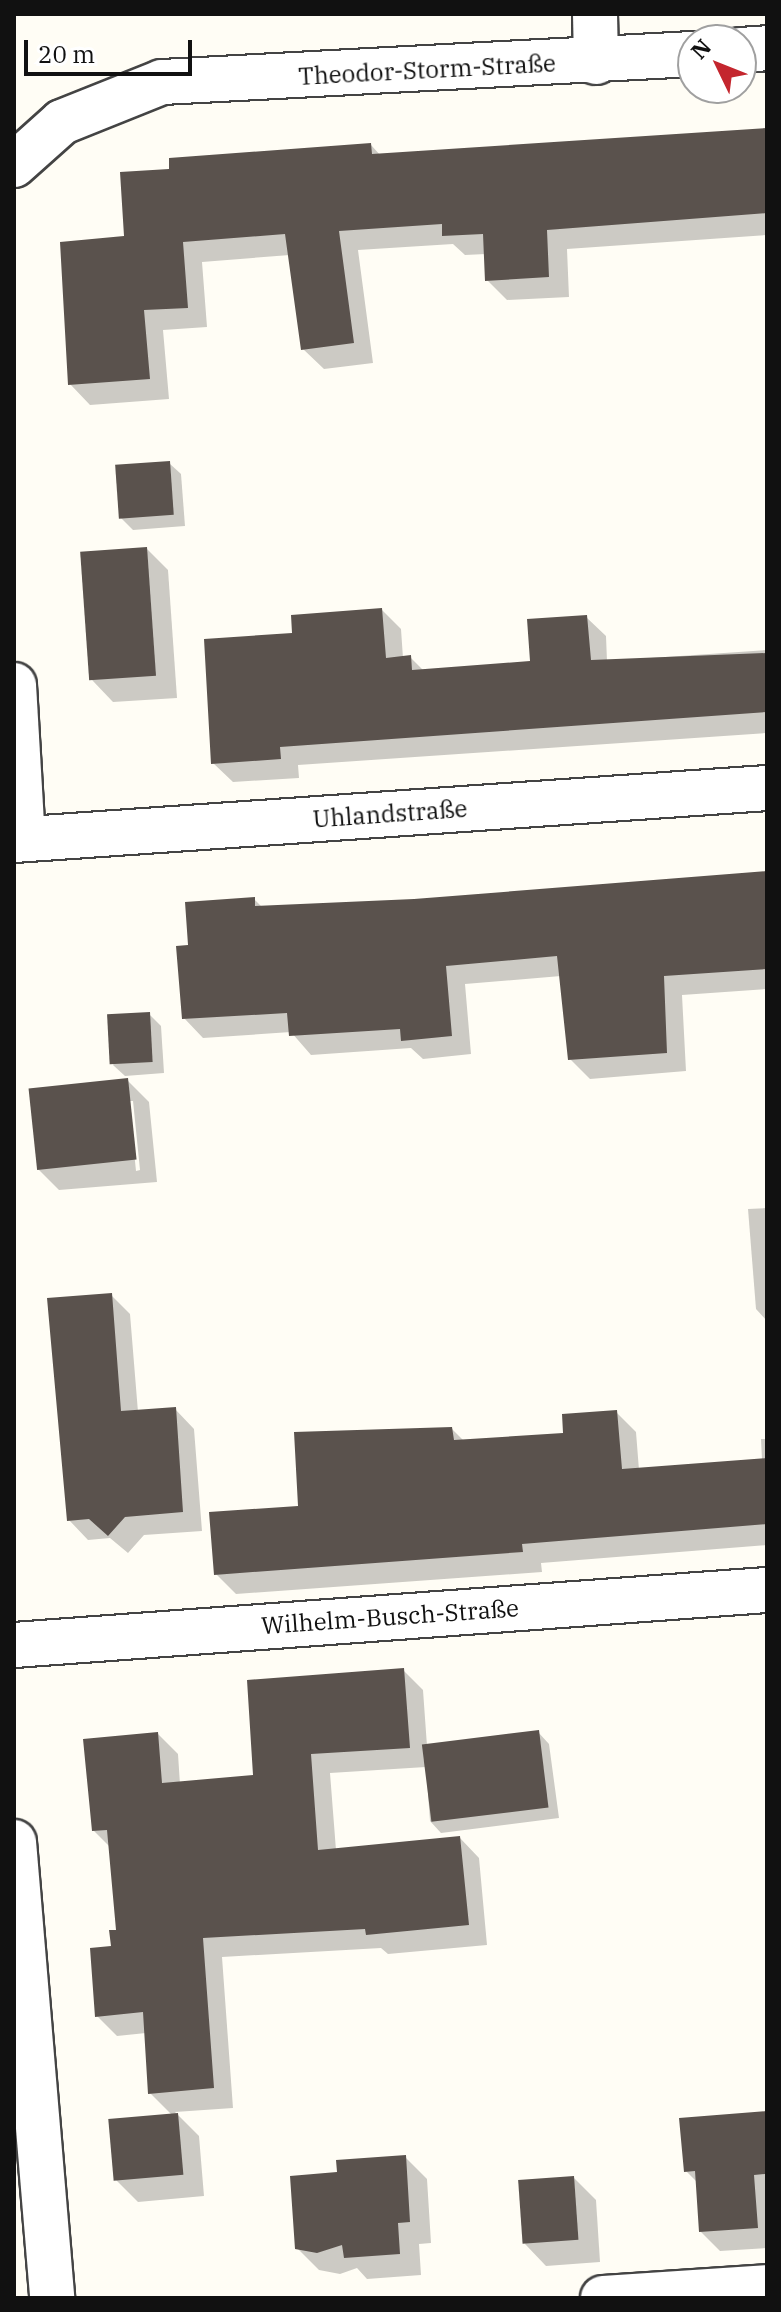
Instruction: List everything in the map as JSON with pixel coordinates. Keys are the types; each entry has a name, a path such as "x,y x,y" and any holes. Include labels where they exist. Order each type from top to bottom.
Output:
{"street":[{"path":"595,14 596,62"},
{"name":"Theodor-Storm-Straße","path":"14,165 62,122 162,82 596,62 677,55"},
{"path":"14,685 18,839"},
{"name":"Uhlandstraße","path":"18,839 767,788"},
{"name":"Wilhelm-Busch-Straße","path":"14,1645 767,1590"},
{"path":"14,1842 52,2298"},
{"path":"603,2298 767,2287"}],"building":[{"path":"767,128 767,213 547,230 549,277 485,281 483,234 442,236 442,224 339,231 354,343 301,350 285,234 183,242 188,308 144,310 150,379 68,385 60,242 124,236 120,172 169,169 169,158 371,143 372,154"},
{"path":"170,461 174,515 119,519 115,465"},
{"path":"147,547 156,676 89,680 80,552"},
{"path":"382,608 386,658 411,655 412,670 530,661 527,619 587,615 591,660 767,653 767,712 280,747 281,759 211,764 204,639 292,633 291,615"},
{"path":"767,871 767,969 664,976 667,1053 568,1060 557,956 446,966 452,1036 401,1041 400,1029 289,1036 287,1013 182,1019 176,946 188,945 185,902 255,897 255,906 414,899"},
{"path":"150,1012 153,1062 110,1064 107,1014"},
{"path":"128,1078 137,1160 37,1170 29,1088"},
{"path":"112,1293 121,1411 176,1407 183,1512 125,1517 108,1536 89,1519 67,1521 47,1298"},
{"path":"617,1410 622,1469 767,1458 767,1524 522,1544 523,1552 214,1575 209,1512 298,1506 294,1432 452,1427 454,1440 563,1433 562,1414"},
{"path":"404,1668 410,1748 311,1754 318,1850 460,1836 469,1925 366,1935 365,1929 203,1938 214,2088 148,2094 143,2012 95,2017 90,1948 111,1946 109,1930 116,1930 107,1830 92,1831 83,1739 158,1732 162,1783 253,1775 247,1680"},
{"path":"539,1730 549,1807 431,1822 422,1744"},
{"path":"767,2111 765,2174 754,2175 758,2228 699,2232 695,2171 684,2172 679,2118"},
{"path":"178,2113 183,2175 114,2181 108,2119"},
{"path":"406,2155 410,2222 398,2223 400,2254 344,2258 342,2245 317,2253 295,2249 290,2176 337,2172 336,2160"},
{"path":"574,2176 578,2240 523,2244 518,2180"}]}
